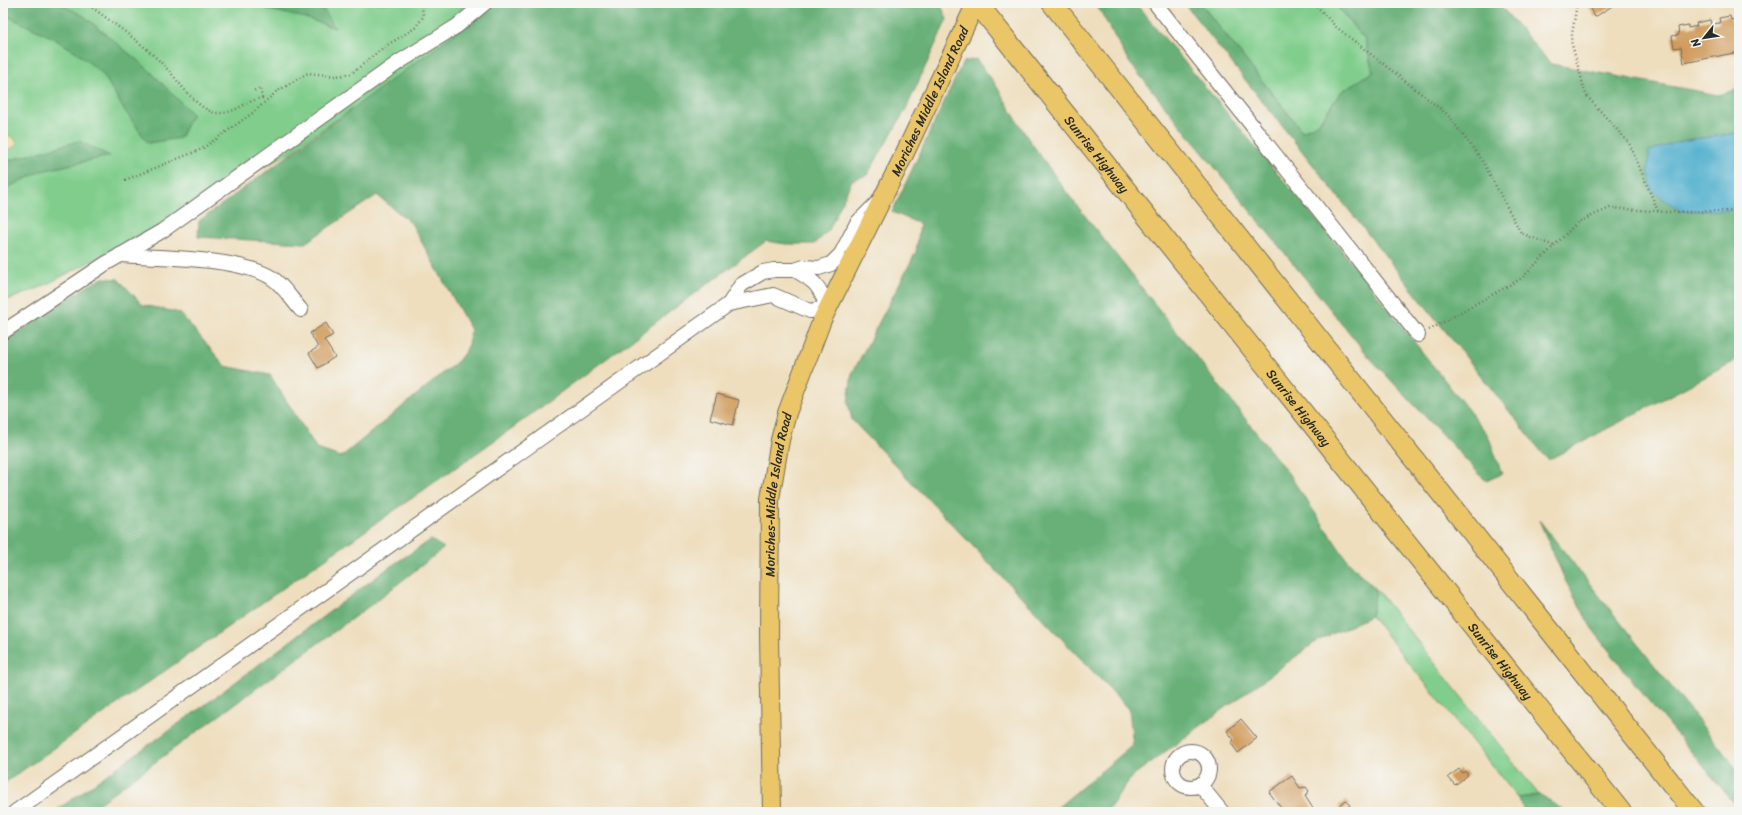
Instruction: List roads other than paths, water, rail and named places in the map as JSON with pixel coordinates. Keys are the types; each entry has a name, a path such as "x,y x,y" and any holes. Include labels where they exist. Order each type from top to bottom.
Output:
{"highway":[{"name":"Sunrise Highway","path":"977,3 1621,812"},
{"path":"1052,3 1694,812"}],"main road":[{"name":"Moriches Middle Island Road","path":"882,198 977,3"},
{"name":"Moriches-Middle Island Road","path":"772,812 768,627 770,499 776,458 787,413 827,308 882,198"}],"street":[{"path":"3,332 120,255 162,231 243,174 285,142 338,108 399,62 457,26 485,3"},
{"path":"1155,3 1418,336"},
{"path":"15,812 729,304 741,285 763,272 774,270 795,270 804,267 819,268 831,264 841,254 857,223 882,198"},
{"path":"120,255 217,262 249,267 274,279 301,310"},
{"path":"729,304 773,295 810,311 827,308 822,292 813,280 795,270"},
{"path":"1200,785 1222,812"}],"water":[{"path":"1739,133 1739,210 1681,211 1652,191 1648,170 1649,151 1686,140"}]}
